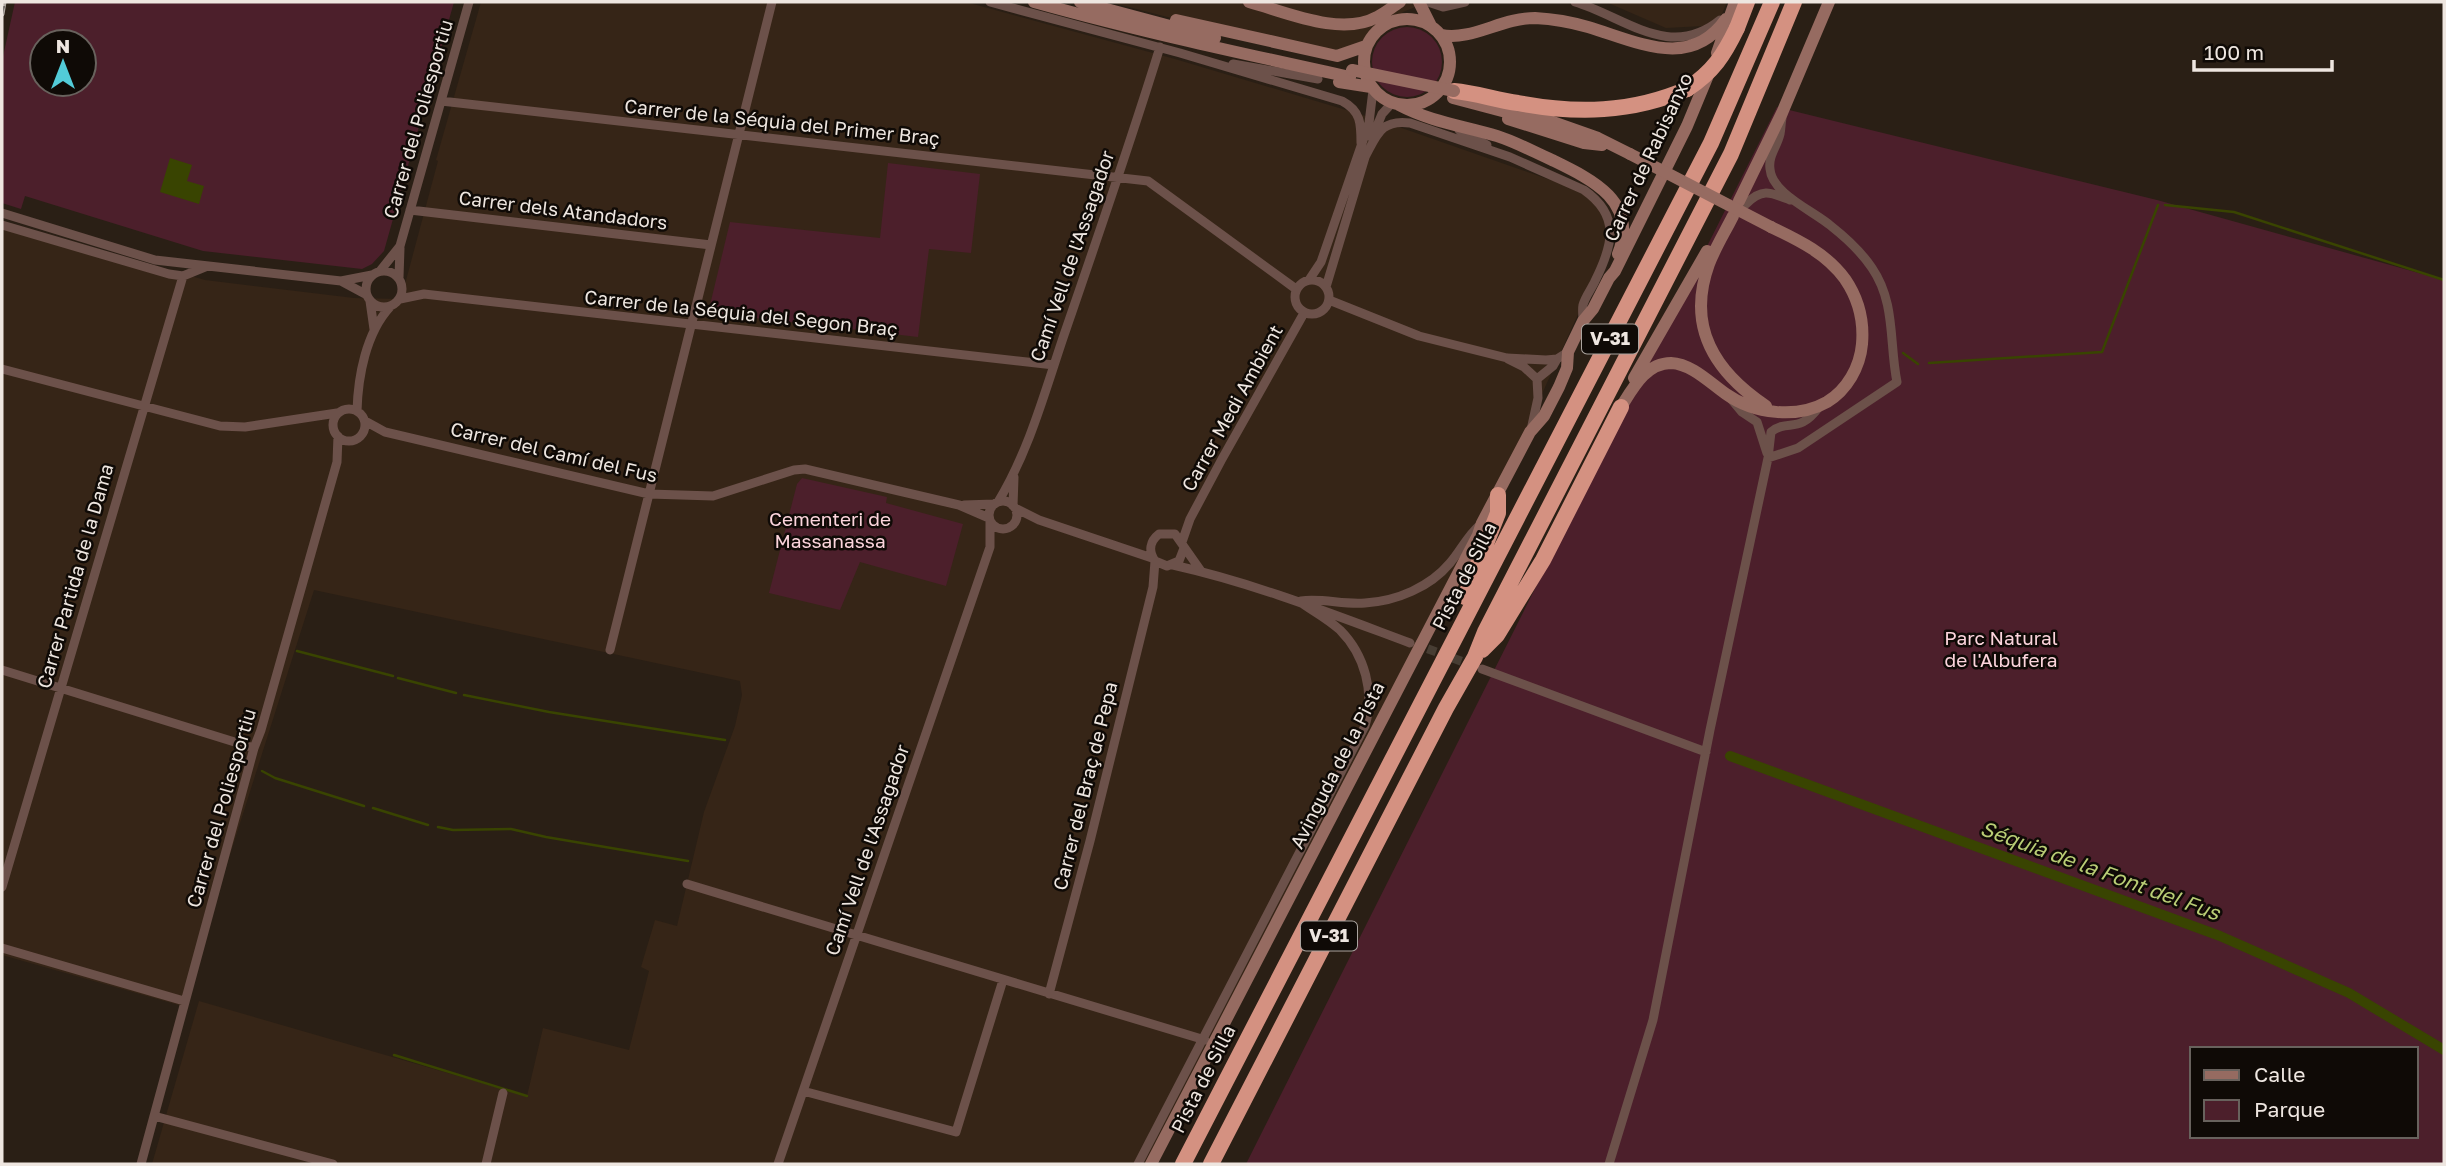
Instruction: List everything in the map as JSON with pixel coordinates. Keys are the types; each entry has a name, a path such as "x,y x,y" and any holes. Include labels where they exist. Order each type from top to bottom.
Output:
{"highway":[{"path":"1453,94 1583,111 1639,105 1663,99 1687,89 1703,78 1724,55 1747,2"},
{"name":"Pista de Silla","path":"1183,1164 1711,144 1772,2"},
{"name":"V-31","path":"1212,1164 1446,708 1478,663 1485,632 1731,154 1794,2"},
{"path":"1478,663 1543,560 1621,407"},
{"path":"1437,670 1440,649 1473,581 1498,513 1497,495"}],"street":[{"name":"Carrer del Poliesportiu","path":"400,280 400,246 469,2"},
{"path":"610,650 772,2"},
{"path":"990,2 1160,47 1342,100 1352,106 1361,120 1361,143"},
{"path":"1034,2 1213,38 1351,74 1453,94 1558,122 1598,138 1803,243 1835,267 1846,280 1860,309 1862,341 1858,363 1842,389 1804,423 1777,427 1771,432 1768,458 1653,1020 1609,1164"},
{"path":"1080,2 1107,16 1183,45 1318,79"},
{"path":"1249,2 1337,25 1375,18 1401,2"},
{"path":"1309,280 1321,262 1369,123 1372,89 1365,74 1363,60 1366,47 1371,37 1388,23 1401,2"},
{"path":"1326,287 1318,280 1303,282 1296,289 1295,302 1304,313 1318,314 1326,307 1329,300 1326,287 1365,157 1382,114 1396,104 1413,106 1426,102 1445,84 1450,72 1447,46 1419,2"},
{"path":"1428,2 1443,7 1465,2"},
{"path":"1575,2 1602,11 1654,35 1673,37 1703,31 1733,6"},
{"path":"1742,203 1829,2"},
{"path":"1388,23 1410,19 1459,37 1515,20 1546,19 1585,26 1650,46 1676,48 1690,46 1713,35 1733,6"},
{"name":"Carrer de Rabisanxo","path":"1531,432 1544,416 1567,368 1563,355 1615,271 1687,126 1727,28 1733,6"},
{"path":"1107,16 1157,15 1337,56 1366,47"},
{"name":"Camí Vell de l'Assagador","path":"996,503 1014,475 1054,365 1119,177 1160,47"},
{"path":"1180,53 1372,89 1416,114 1513,142 1589,178 1609,194 1622,221 1620,248 1609,278"},
{"path":"1453,94 1630,154"},
{"name":"Carrer de la Séquia del Primer Braç","path":"441,101 1148,181 1296,289"},
{"path":"1426,102 1444,103 1602,145"},
{"path":"1768,458 1798,448 1897,382 1893,363 1891,317 1884,289 1871,267 1831,225 1798,203 1778,187 1772,178 1769,167 1771,155 1780,136 1782,113"},
{"path":"1365,157 1384,127 1399,122 1410,123 1510,157"},
{"path":"1451,125 1510,157"},
{"name":"Carrer de Rabisanxo","path":"1510,157 1584,190 1603,206 1611,233 1608,254 1583,306 1583,321"},
{"path":"1742,203 1755,195 1771,192 1798,203"},
{"name":"Carrer dels Atandadors","path":"410,210 711,245"},
{"path":"2,213 155,260 341,281 390,271 400,280 403,291 400,299 390,307 374,329 358,388 358,411 365,421 361,435 351,441 336,434 317,418"},
{"path":"1621,407 1628,388 1732,218 1715,250 1703,285 1703,325 1708,342 1724,372 1734,383 1772,411"},
{"path":"2,225 149,269 183,276 207,266"},
{"name":"Carrer del Poliesportiu","path":"376,273 400,246"},
{"path":"374,329 366,284 376,273"},
{"name":"Carrer Partida de la Dama","path":"2,887 6,856 60,688 183,276"},
{"name":"Carrer de la Séquia del Segon Braç","path":"400,280 424,294"},
{"path":"341,281 381,307 390,307"},
{"name":"Carrer de la Séquia del Segon Braç","path":"400,299 424,294 1054,365"},
{"path":"1329,300 1419,336 1507,358 1524,367 1537,379 1563,355"},
{"name":"Carrer Medi Ambient","path":"1183,545 1190,520 1304,313"},
{"path":"1507,358 1563,355"},
{"path":"1621,407 1642,376 1652,368 1664,364 1681,365 1692,370 1730,397 1756,408 1801,412 1819,407"},
{"path":"2,369 219,426 245,427 294,418 317,418 340,411 358,411"},
{"name":"Avinguda de la Pista","path":"1138,1164 1209,1041 1531,432 1538,398 1537,379"},
{"path":"336,434 333,422 358,388"},
{"path":"1730,397 1742,412 1757,422 1768,458"},
{"name":"Carrer del Camí del Fus","path":"365,421 385,432 649,494 713,496 804,469 959,505 990,520"},
{"name":"Carrer del Camí del Fus","path":"361,435 385,432"},
{"name":"Carrer del Poliesportiu","path":"336,434 337,462"},
{"name":"Carrer del Poliesportiu","path":"141,1164 254,748 337,462 351,441"},
{"name":"Camí Vell de l'Assagador","path":"1014,475 1014,507"},
{"path":"1039,520 996,528 990,520 990,510 996,503 1006,502 1039,520 1125,547 1170,566 1202,571 1300,602 1410,643"},
{"name":"Carrer del Camí del Fus","path":"959,505 996,503"},
{"path":"1009,527 1017,517 1014,507"},
{"name":"Camí Vell de l'Assagador","path":"778,1164 990,547 990,520"},
{"name":"Carrer Medi Ambient","path":"1171,533 1190,520"},
{"path":"1300,602 1312,599 1348,605 1374,603 1401,596 1438,575 1463,547 1471,532 1482,523"},
{"name":"Camí Vell de l'Assagador","path":"990,547 1009,527"},
{"path":"1154,559 1150,550 1152,542 1160,534 1171,533 1202,571"},
{"path":"1125,547 1152,542"},
{"path":"1170,566 1183,555 1183,545"},
{"name":"Carrer del Braç de Pepa","path":"1049,994 1153,587 1154,559"},
{"name":"Carrer del Braç de Pepa","path":"1153,587 1170,566"},
{"name":"Avinguda de la Pista","path":"1151,1164 1365,726 1369,712 1370,697 1366,678 1352,645 1328,620 1300,602"},
{"path":"1478,663 1706,752"},
{"path":"2,670 254,748"},
{"path":"687,884 1209,1041"},
{"path":"2,948 184,1001"},
{"path":"803,1091 956,1132 1003,979"},
{"path":"486,1164 503,1093"},
{"path":"154,1116 333,1164"}],"shaded area":[{"path":"481,2 966,2 1175,59 1376,119 1565,185 1599,203 1612,239 1509,467 1145,1164 152,1164 199,1001 527,1096 543,1028 629,1050 649,971 641,967 655,920 677,926 704,812 735,726 742,695 740,681 314,590 182,1006 2,955 2,222 205,280 354,298 401,299 438,161 436,160"},
{"path":"1109,2 1428,2 1403,12 1340,61"},
{"path":"1606,2 1727,2 1722,14 1703,26 1666,28"},
{"path":"170,158 192,165 187,181 204,186 199,204 160,192"}],"green space":[{"path":"15,2 454,2 384,251 372,264 362,269 203,251 25,196 21,209 2,203 2,61"},
{"path":"1400,27 1414,27 1427,33 1436,42 1442,62 1440,75 1432,87 1414,97 1400,97 1387,91 1378,82 1372,69 1372,55 1378,42 1387,33"},
{"name":"Parc Natural de l'Albufera","path":"1777,107 2157,200 2444,280 2444,1164 1246,1164"},
{"path":"888,163 980,174 971,253 929,249 918,337 713,313 710,305 730,222 880,238"},
{"name":"Cementeri de Massanassa","path":"802,478 887,497 886,503 963,524 946,586 860,562 840,610 769,593 797,484"}],"waterway":[{"path":"1929,363 2102,352 2158,205"},
{"path":"2165,205 2234,212 2444,280"},
{"path":"1903,353 1918,364"},
{"path":"297,651 393,676"},
{"path":"398,678 456,693"},
{"path":"464,695 549,712 725,740"},
{"name":"Séquia de la Font del Fus","path":"1730,756 2220,936 2349,993 2444,1050"},
{"path":"262,771 275,778 364,806"},
{"path":"373,808 428,825"},
{"path":"438,827 453,830 511,829 688,861"},
{"path":"394,1055 527,1096"}],"tunnel":[{"path":"1415,644 1474,666"}],"railway":[{"path":"2,14 4,2"}]}
